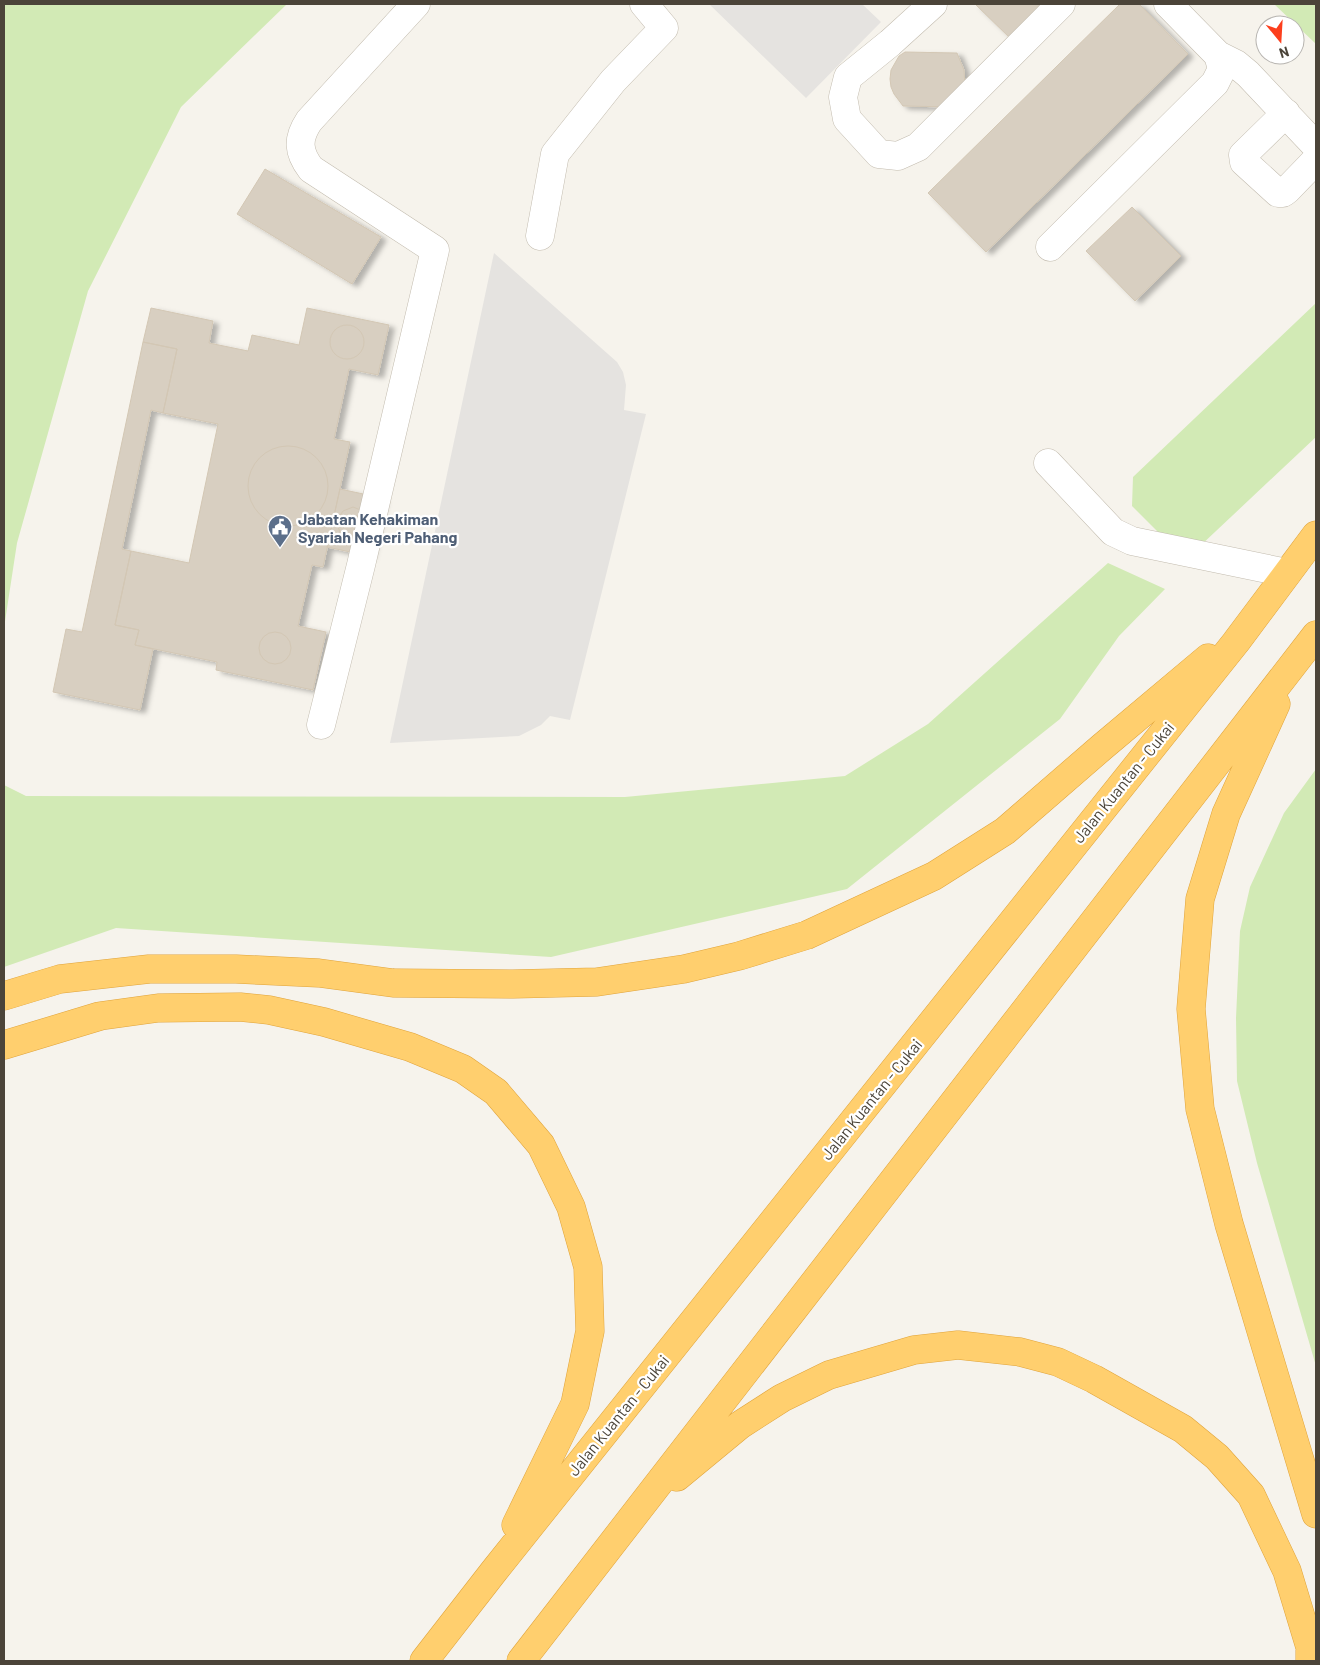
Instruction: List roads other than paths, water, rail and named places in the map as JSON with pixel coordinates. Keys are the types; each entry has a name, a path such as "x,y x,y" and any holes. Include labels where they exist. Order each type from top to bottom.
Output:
{"highway":[{"name":"Jalan Kuantan - Cukai","path":"424,1661 1236,642 1316,535"},
{"path":"522,1661 1316,635"},
{"path":"4,996 60,978 149,969 236,969 319,973 393,983 522,984 597,982 684,969 739,956 807,935 934,876 1005,831 1190,672 1221,649 1236,642"},
{"path":"1286,674 1278,699 1226,814 1200,898 1191,1009 1200,1109 1229,1224 1316,1514"},
{"path":"4,1045 100,1016 158,1008 240,1007 269,1010 324,1022 410,1047 462,1069 496,1092 541,1145 571,1207 588,1268 590,1331 575,1404 494,1571"},
{"path":"655,1488 680,1475 740,1425 782,1398 829,1375 914,1350 958,1345 1020,1352 1058,1362 1094,1378 1183,1429 1217,1457 1251,1495 1287,1571 1310,1647 1310,1661"}],"street":[{"path":"321,725 361,565 435,250 311,169 302,158 300,145 302,132 309,121 416,4"},
{"path":"540,236 556,154 613,81 664,28 644,4"},
{"path":"927,6 890,43 848,78 843,97 847,119 879,154 898,156 918,147 1061,4"},
{"path":"1168,4 1218,55 1236,64 1248,74 1316,146"},
{"path":"1050,247 1215,83 1222,69 1218,55"},
{"path":"1286,113 1243,155 1244,162 1278,193 1283,193 1316,160"},
{"path":"1048,463 1114,532 1132,541 1287,573"}],"place":[{"name":"Jabatan Kehakiman Syariah Negeri Pahang","path":"280,548"}]}
